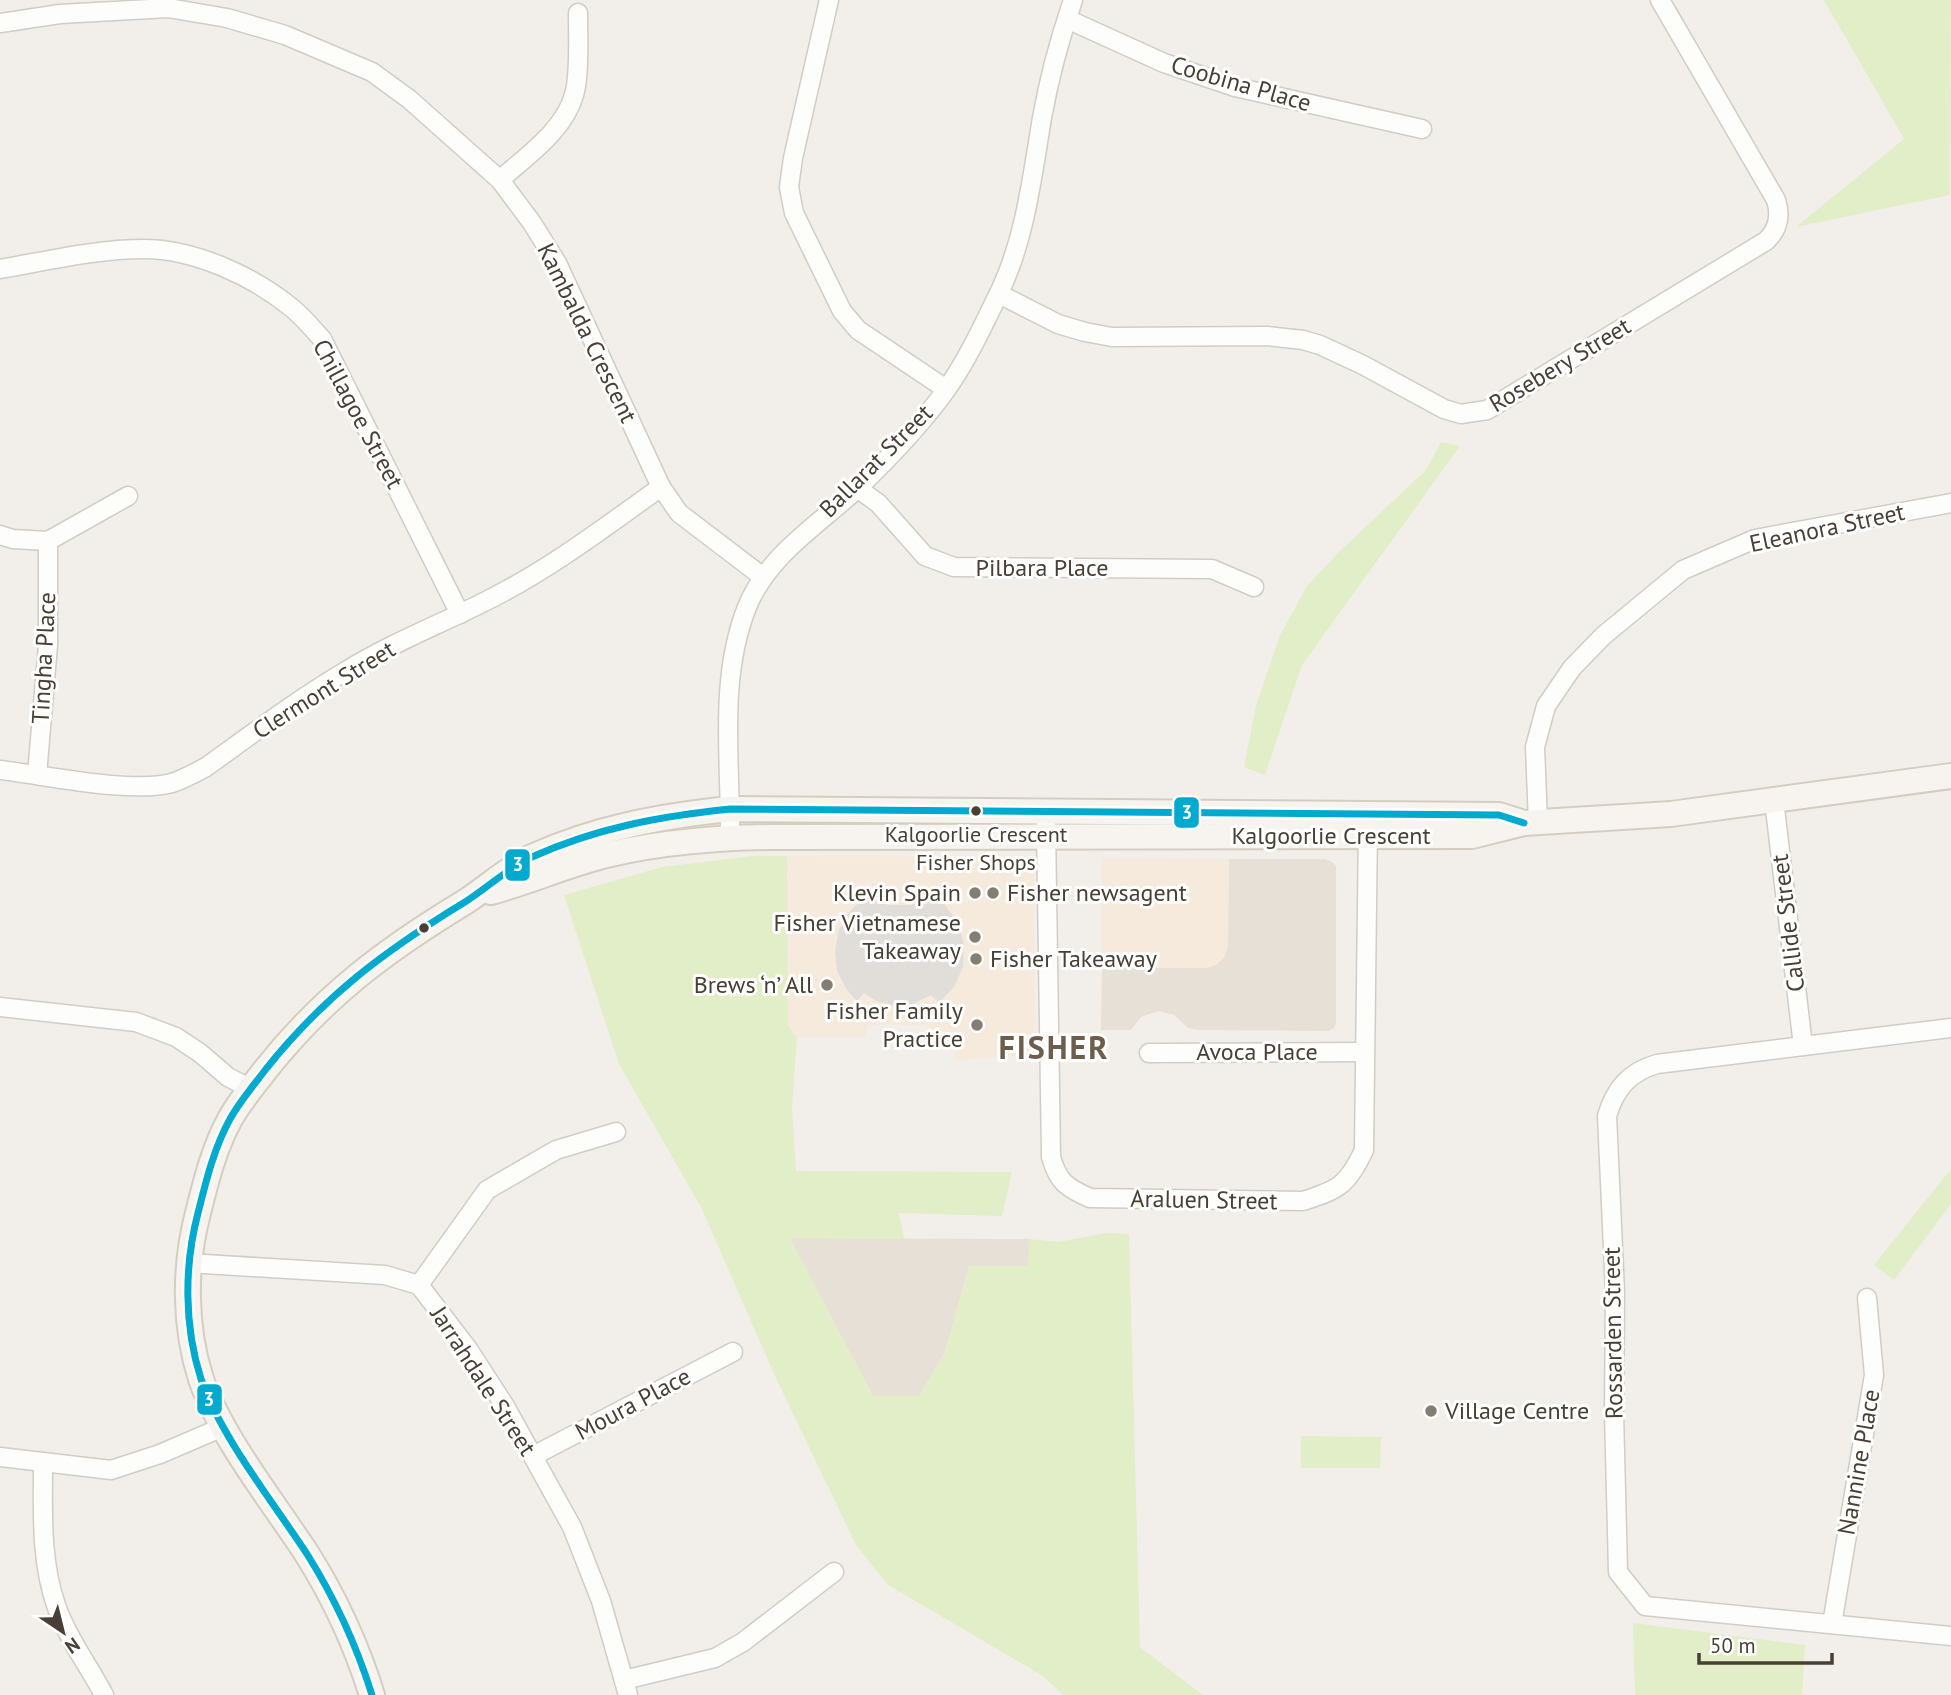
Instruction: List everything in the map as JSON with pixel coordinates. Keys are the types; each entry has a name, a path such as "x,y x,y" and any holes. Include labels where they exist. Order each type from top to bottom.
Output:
{"street":[{"path":"829,0 793,158 789,187 794,213 842,312 858,330 946,389"},
{"name":"Ballarat Street","path":"730,838 728,716 735,646 748,606 763,577 807,529 857,488 902,442 946,389 999,294 1019,234 1031,185 1042,114 1073,0"},
{"name":"Rosebery Street","path":"999,294 1058,324 1112,337 1267,336 1303,340 1363,365 1407,391 1452,412 1469,414 1487,410 1766,241 1776,228 1779,211 1776,200 1660,0"},
{"name":"Kambalda Crescent","path":"0,23 60,15 168,8 227,18 285,35 372,72 409,99 500,180 557,263 661,487 680,513 763,577"},
{"path":"500,180 548,137 563,118 574,95 578,13"},
{"name":"Coobina Place","path":"1067,19 1164,63 1235,87 1422,129"},
{"name":"Chillagoe Street","path":"0,269 118,250 174,252 211,263 242,277 292,308 322,339 460,614"},
{"name":"Clermont Street","path":"0,770 116,785 146,786 170,783 206,767 303,697 348,669 548,568 661,487"},
{"name":"Pilbara Place","path":"857,488 878,503 925,556 954,567 1212,569 1254,587"},
{"path":"0,535 13,539 48,541 128,496"},
{"name":"Eleanora Street","path":"1531,822 1535,747 1546,706 1572,668 1603,636 1683,570 1755,539 1951,503"},
{"name":"Tingha Place","path":"37,775 48,645 48,541"},
{"name":"Kalgoorlie Crescent","path":"372,1695 349,1635 310,1558 223,1427 201,1379 191,1333 188,1263 191,1241 213,1157 230,1119 279,1053 339,990 381,956 529,859 595,832 664,816 730,809 1046,811 1368,825 1472,836 1531,822 1671,814 1951,776"},
{"name":"Callide Street","path":"1774,800 1803,1046"},
{"name":"Araluen Street","path":"1046,811 1051,1157 1060,1180 1074,1191 1090,1198 1303,1201 1330,1193 1344,1184 1354,1172 1364,1150 1368,825"},
{"name":"Kalgoorlie Crescent","path":"473,897 532,881 588,860 626,851 730,838 1046,837 1368,825"},
{"path":"0,1007 136,1022 176,1037 228,1077 251,1089"},
{"name":"Rossarden Street","path":"1951,1028 1657,1064 1624,1081 1607,1116 1615,1292 1614,1412 1618,1572 1645,1606 1951,1636"},
{"name":"Avoca Place","path":"1149,1053 1365,1052"},
{"path":"419,1285 487,1190 556,1150 616,1132"},
{"name":"Jarrahdale Street","path":"188,1263 385,1275 419,1285 468,1349 505,1406 572,1527 601,1601 626,1688"},
{"name":"Nannine Place","path":"1832,1624 1874,1375 1867,1298"},
{"name":"Moura Place","path":"533,1456 733,1352"},
{"path":"0,1457 111,1471 223,1427"},
{"path":"43,1462 43,1532 47,1572 66,1629 104,1695"},
{"path":"626,1688 715,1658 743,1642 834,1572"}],"shaded area":[{"path":"787,856 1034,857 1035,1055 955,1060 955,1037 932,1036 931,1025 867,1025 866,1037 797,1037 788,1026"},
{"path":"1102,858 1229,859 1228,944 1224,958 1207,968 1102,968"},
{"path":"1229,859 1325,859 1336,866 1334,1028 1329,1031 1197,1030 1188,1028 1174,1015 1158,1011 1141,1017 1131,1030 1101,1030 1102,968 1207,968 1227,950"},
{"path":"883,889 887,905 912,905 916,891 927,893 945,905 958,923 964,944 963,967 954,987 939,1003 931,995 911,1005 898,1007 876,1001 864,993 857,1001 847,990 837,971 835,951 839,930 849,912 864,898"},
{"path":"789,1238 1029,1239 1029,1266 969,1266 945,1352 919,1396 873,1396"}],"green space":[{"path":"1824,0 1951,0 1950,195 1796,227 1904,139"},
{"path":"1441,442 1460,446 1302,665 1265,775 1244,767 1256,706 1280,635 1307,586 1426,470"},
{"path":"753,856 787,856 788,1026 797,1037 792,1108 796,1171 1012,1172 1002,1216 899,1213 904,1239 790,1238 873,1396 919,1396 945,1352 969,1266 1028,1266 1029,1239 1058,1242 1107,1233 1129,1234 1140,1647 1203,1695 1063,1695 1043,1676 888,1585 856,1545 774,1374 701,1207 619,1064 564,895 662,867"},
{"path":"1951,1169 1951,1204 1894,1280 1874,1265"},
{"path":"1301,1436 1381,1437 1380,1468 1301,1468"},
{"path":"1633,1623 1805,1645 1802,1695 1635,1695"}],"transit line":[{"name":"3","path":"372,1695 352,1641 326,1587 307,1554 234,1446 210,1401 201,1379 191,1338 188,1275 193,1233 207,1177 230,1119 266,1069 311,1018 383,956 532,857 605,831 704,812 730,809 1499,815 1524,823"}],"place":[{"name":"Kalgoorlie Crescent Fisher Shops","path":"976,811"},
{"name":"Klevin Spain","path":"975,893"},
{"name":"Fisher newsagent","path":"993,893"},
{"name":"Fisher Vietnamese Takeaway","path":"975,937"},
{"name":"Fisher Takeaway","path":"976,959"},
{"name":"Brews ‘n’ All","path":"827,985"},
{"name":"Fisher Family Practice","path":"977,1025"},
{"name":"Village Centre","path":"1431,1411"}],"district":[{"name":"FISHER","path":"1054,1048"}]}
